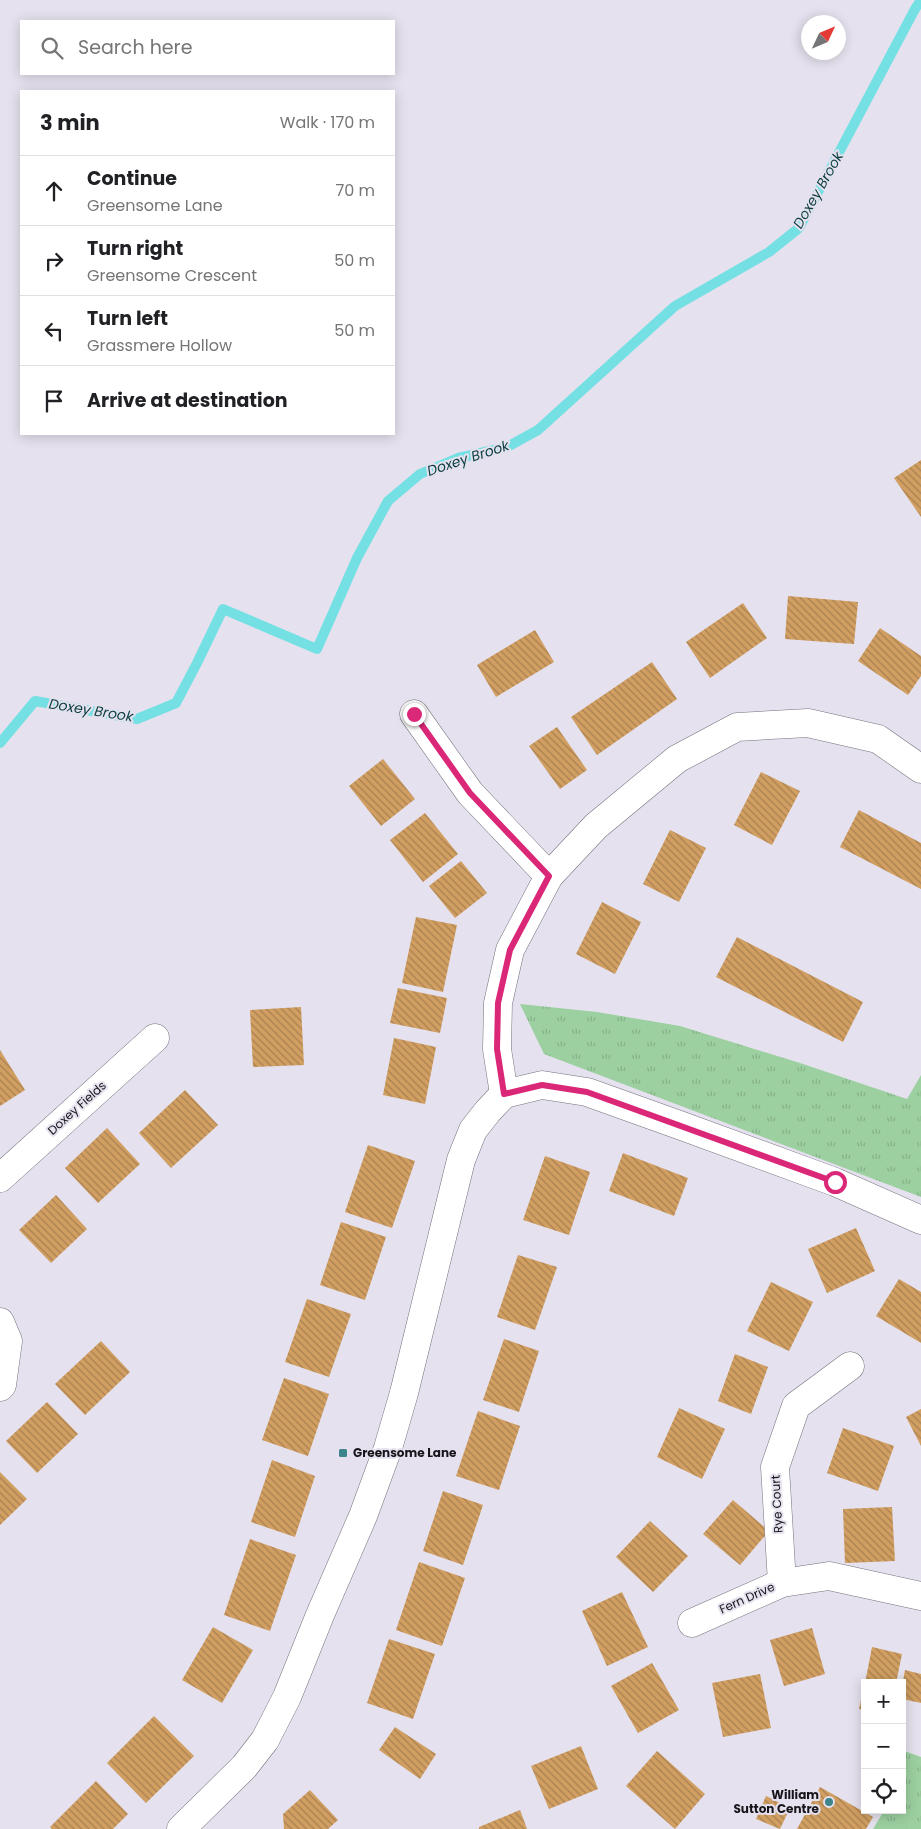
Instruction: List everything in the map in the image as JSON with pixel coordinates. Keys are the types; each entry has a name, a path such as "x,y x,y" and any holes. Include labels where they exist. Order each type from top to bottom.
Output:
{"street":[{"path":"414,714 470,793 549,876"},
{"path":"504,1094 497,1049 498,1003 510,950 549,876 596,826 677,759 737,728 808,723 878,739 921,769"},
{"name":"Doxey Fields","path":"0,1178 155,1038"},
{"path":"186,1827 244,1767 265,1740 287,1697 320,1614 363,1516 388,1448 404,1393 461,1160 473,1130 504,1094 542,1085 587,1092 835,1182 921,1220"},
{"path":"0,1322 8,1341 2,1385 0,1387"},
{"name":"Rye Court","path":"782,1583 775,1467 796,1406 850,1366"},
{"name":"Fern Drive","path":"692,1623 782,1583 829,1576 921,1596"}],"green space":[{"path":"520,1004 597,1012 680,1026 800,1063 907,1099 921,1075 921,1197 544,1054"},
{"path":"906,1751 921,1757 921,1829 873,1829 882,1814 906,1814"}],"building":[{"path":"921,460 921,517 894,478"},
{"path":"788,596 858,602 854,644 785,639"},
{"path":"743,603 767,638 710,678 686,642"},
{"path":"880,628 921,656 921,676 908,695 858,661"},
{"path":"535,630 554,662 496,697 477,665"},
{"path":"652,662 677,699 597,755 571,717"},
{"path":"557,727 587,770 560,789 529,746"},
{"path":"383,759 415,799 381,826 349,786"},
{"path":"761,772 800,791 772,845 734,825"},
{"path":"859,810 921,843 921,889 840,847"},
{"path":"425,813 458,854 423,882 390,840"},
{"path":"670,830 706,848 679,902 643,884"},
{"path":"461,861 487,893 455,918 429,886"},
{"path":"602,902 641,922 615,974 576,954"},
{"path":"416,917 457,925 443,992 402,983"},
{"path":"737,937 863,1002 843,1042 716,977"},
{"path":"398,988 447,998 440,1033 390,1023"},
{"path":"301,1007 304,1065 253,1067 250,1010"},
{"path":"394,1038 436,1047 425,1104 383,1095"},
{"path":"0,1050 25,1090 0,1106"},
{"path":"185,1090 218,1125 171,1168 139,1133"},
{"path":"107,1128 140,1164 98,1203 65,1168"},
{"path":"368,1145 415,1161 392,1228 345,1212"},
{"path":"623,1153 688,1178 674,1216 609,1191"},
{"path":"545,1156 590,1172 569,1235 523,1220"},
{"path":"56,1195 87,1229 51,1263 19,1230"},
{"path":"341,1222 386,1237 365,1300 320,1285"},
{"path":"856,1228 875,1271 827,1293 808,1249"},
{"path":"518,1255 557,1267 535,1330 497,1317"},
{"path":"899,1279 921,1292 921,1343 876,1316"},
{"path":"771,1282 813,1302 789,1351 747,1331"},
{"path":"307,1299 351,1314 329,1377 285,1362"},
{"path":"504,1339 539,1351 519,1412 483,1400"},
{"path":"101,1341 130,1372 85,1415 55,1384"},
{"path":"735,1354 768,1367 751,1414 718,1401"},
{"path":"284,1378 329,1394 308,1456 262,1440"},
{"path":"47,1402 78,1434 37,1473 6,1441"},
{"path":"679,1408 725,1429 702,1479 657,1457"},
{"path":"921,1409 921,1446 906,1417"},
{"path":"478,1411 520,1426 499,1490 456,1476"},
{"path":"843,1428 894,1446 878,1491 827,1473"},
{"path":"272,1460 315,1476 295,1537 251,1522"},
{"path":"0,1472 27,1499 0,1525"},
{"path":"443,1491 483,1505 463,1565 423,1551"},
{"path":"733,1500 769,1531 740,1565 703,1534"},
{"path":"892,1507 895,1561 845,1563 843,1509"},
{"path":"650,1521 688,1556 653,1592 616,1557"},
{"path":"250,1539 296,1555 270,1631 224,1615"},
{"path":"419,1562 465,1578 442,1646 396,1630"},
{"path":"622,1592 648,1647 607,1666 582,1611"},
{"path":"213,1627 253,1650 222,1703 182,1680"},
{"path":"812,1628 825,1674 784,1686 770,1640"},
{"path":"389,1639 435,1654 413,1719 367,1703"},
{"path":"872,1647 902,1654 897,1679 866,1679"},
{"path":"652,1663 679,1710 638,1733 611,1686"},
{"path":"905,1670 921,1674 921,1703 906,1700 906,1679 903,1679"},
{"path":"760,1674 771,1728 723,1737 712,1683"},
{"path":"154,1716 194,1756 146,1803 107,1763"},
{"path":"395,1727 436,1754 420,1779 379,1750"},
{"path":"581,1746 598,1789 549,1809 531,1766"},
{"path":"657,1751 705,1794 675,1829 626,1786"},
{"path":"96,1781 128,1814 113,1829 52,1829 50,1827"},
{"name":"William Sutton Centre","path":"820,1787 861,1810 861,1814 868,1814 873,1817 866,1829 797,1829"},
{"path":"310,1790 338,1820 328,1829 284,1829 283,1814"},
{"path":"766,1796 790,1808 780,1829 756,1819"},
{"path":"520,1810 527,1829 479,1829 479,1827"}],"waterway":[{"name":"Doxey Brook","path":"0,743 35,701 137,719 176,703 223,609 317,649 357,558 388,501 420,474 458,458 507,447 538,430 675,306 769,252 799,228 921,0"}],"place":[{"name":"Greensome Lane","path":"343,1453"},
{"name":"William Sutton Centre","path":"829,1802"}],"route":[{"path":"414,714 470,793 549,876 510,950 498,1003 497,1049 504,1094 542,1085 587,1092 835,1182"}]}
